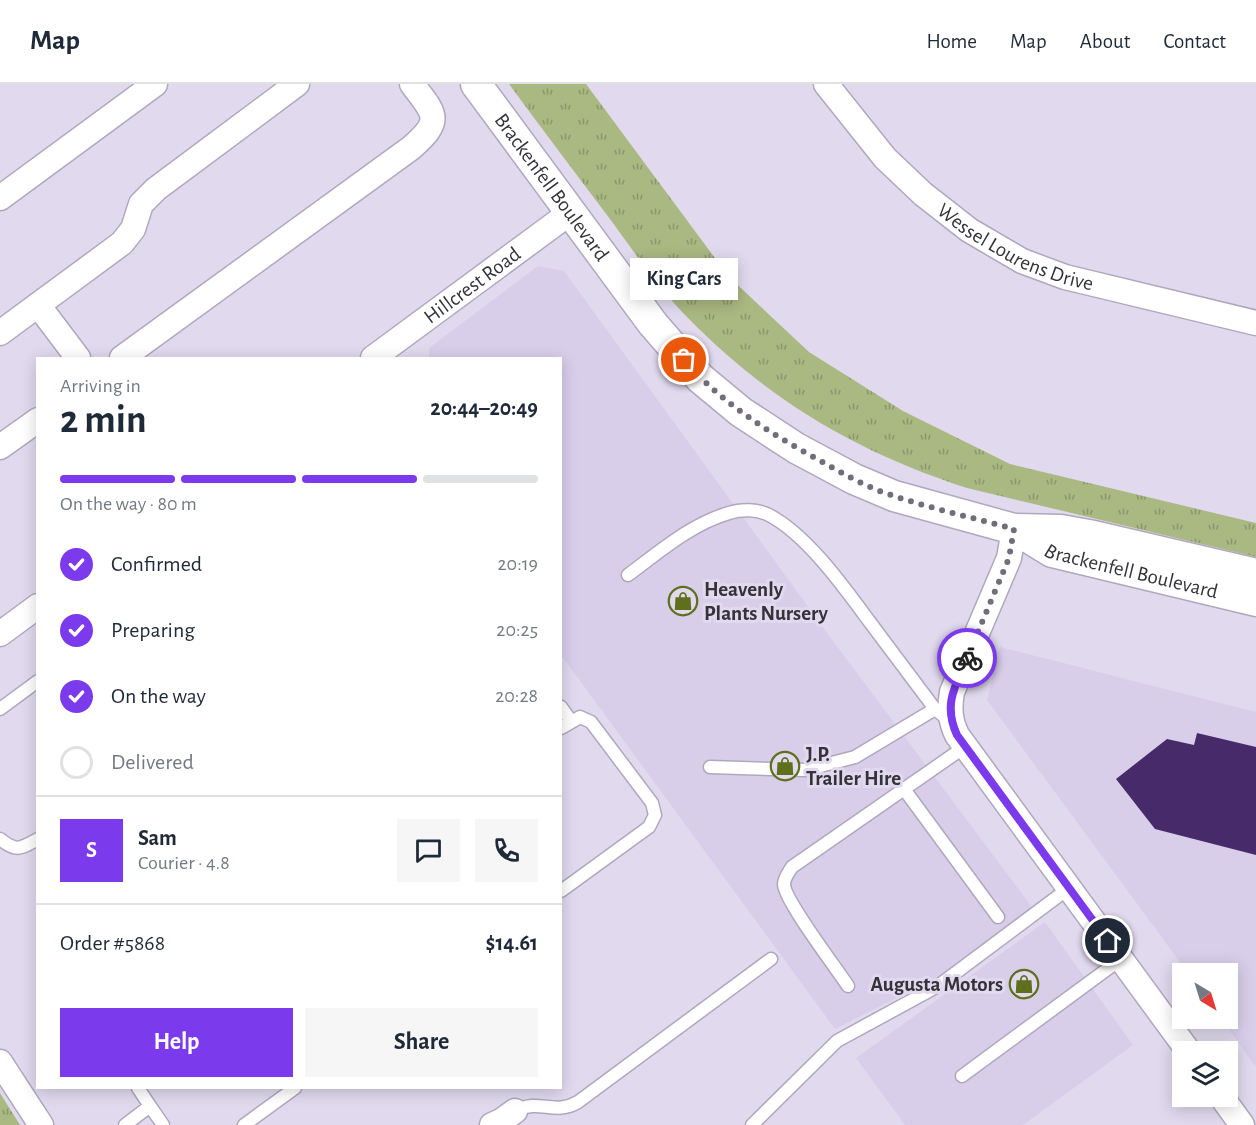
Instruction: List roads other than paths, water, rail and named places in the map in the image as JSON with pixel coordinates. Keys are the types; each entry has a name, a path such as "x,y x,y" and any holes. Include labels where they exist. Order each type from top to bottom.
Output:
{"street":[{"path":"0,198 155,84"},
{"path":"0,333 128,237 141,204 156,189 297,84"},
{"path":"123,357 411,148 428,133 433,117 430,108 412,84"},
{"name":"Brackenfell Boulevard","path":"476,84 661,333 700,378 741,412 796,448 854,479 894,496 1014,529 1061,530 1083,534 1256,574"},
{"name":"Wessel Lourens Drive","path":"826,84 885,158 922,194 969,230 1022,261 1065,277 1256,323"},
{"name":"Hillcrest Road","path":"374,357 571,212"},
{"path":"38,305 77,357"},
{"path":"0,447 36,421"},
{"path":"1014,529 1009,558 952,692 950,712 943,715 1181,1041"},
{"name":"Brackenfell Boulevard","path":"1014,529 1052,552 1256,601"},
{"path":"0,634 36,607"},
{"path":"0,1062 40,1125"},
{"path":"1229,1107 1242,1125"},
{"path":"492,1125 515,1111"}],"lane":[{"path":"628,575 695,527 730,512 750,510 768,514 804,543 823,562 943,715 855,757 805,770 710,768"},
{"path":"0,709 36,682"},
{"path":"562,890 649,827 655,815 652,803 597,726 580,717 566,724"},
{"path":"848,986 791,902 784,884 786,876 792,867 966,746"},
{"path":"904,789 999,917"},
{"path":"0,839 11,848 18,848 36,840"},
{"path":"752,1125 837,1041 938,986 1069,888"},
{"path":"515,1111 536,1105 562,1109 578,1102 771,959"},
{"path":"962,1076 1121,959"},
{"path":"139,1089 163,1125"},
{"path":"244,1125 294,1089"},
{"path":"125,1125 150,1106"}],"place":[{"name":"King Cars","path":"684,360"},
{"name":"Heavenly Plants Nursery","path":"683,601"},
{"name":"J.P. Trailer Hire","path":"785,766"},
{"name":"Augusta Motors","path":"1024,984"}]}
